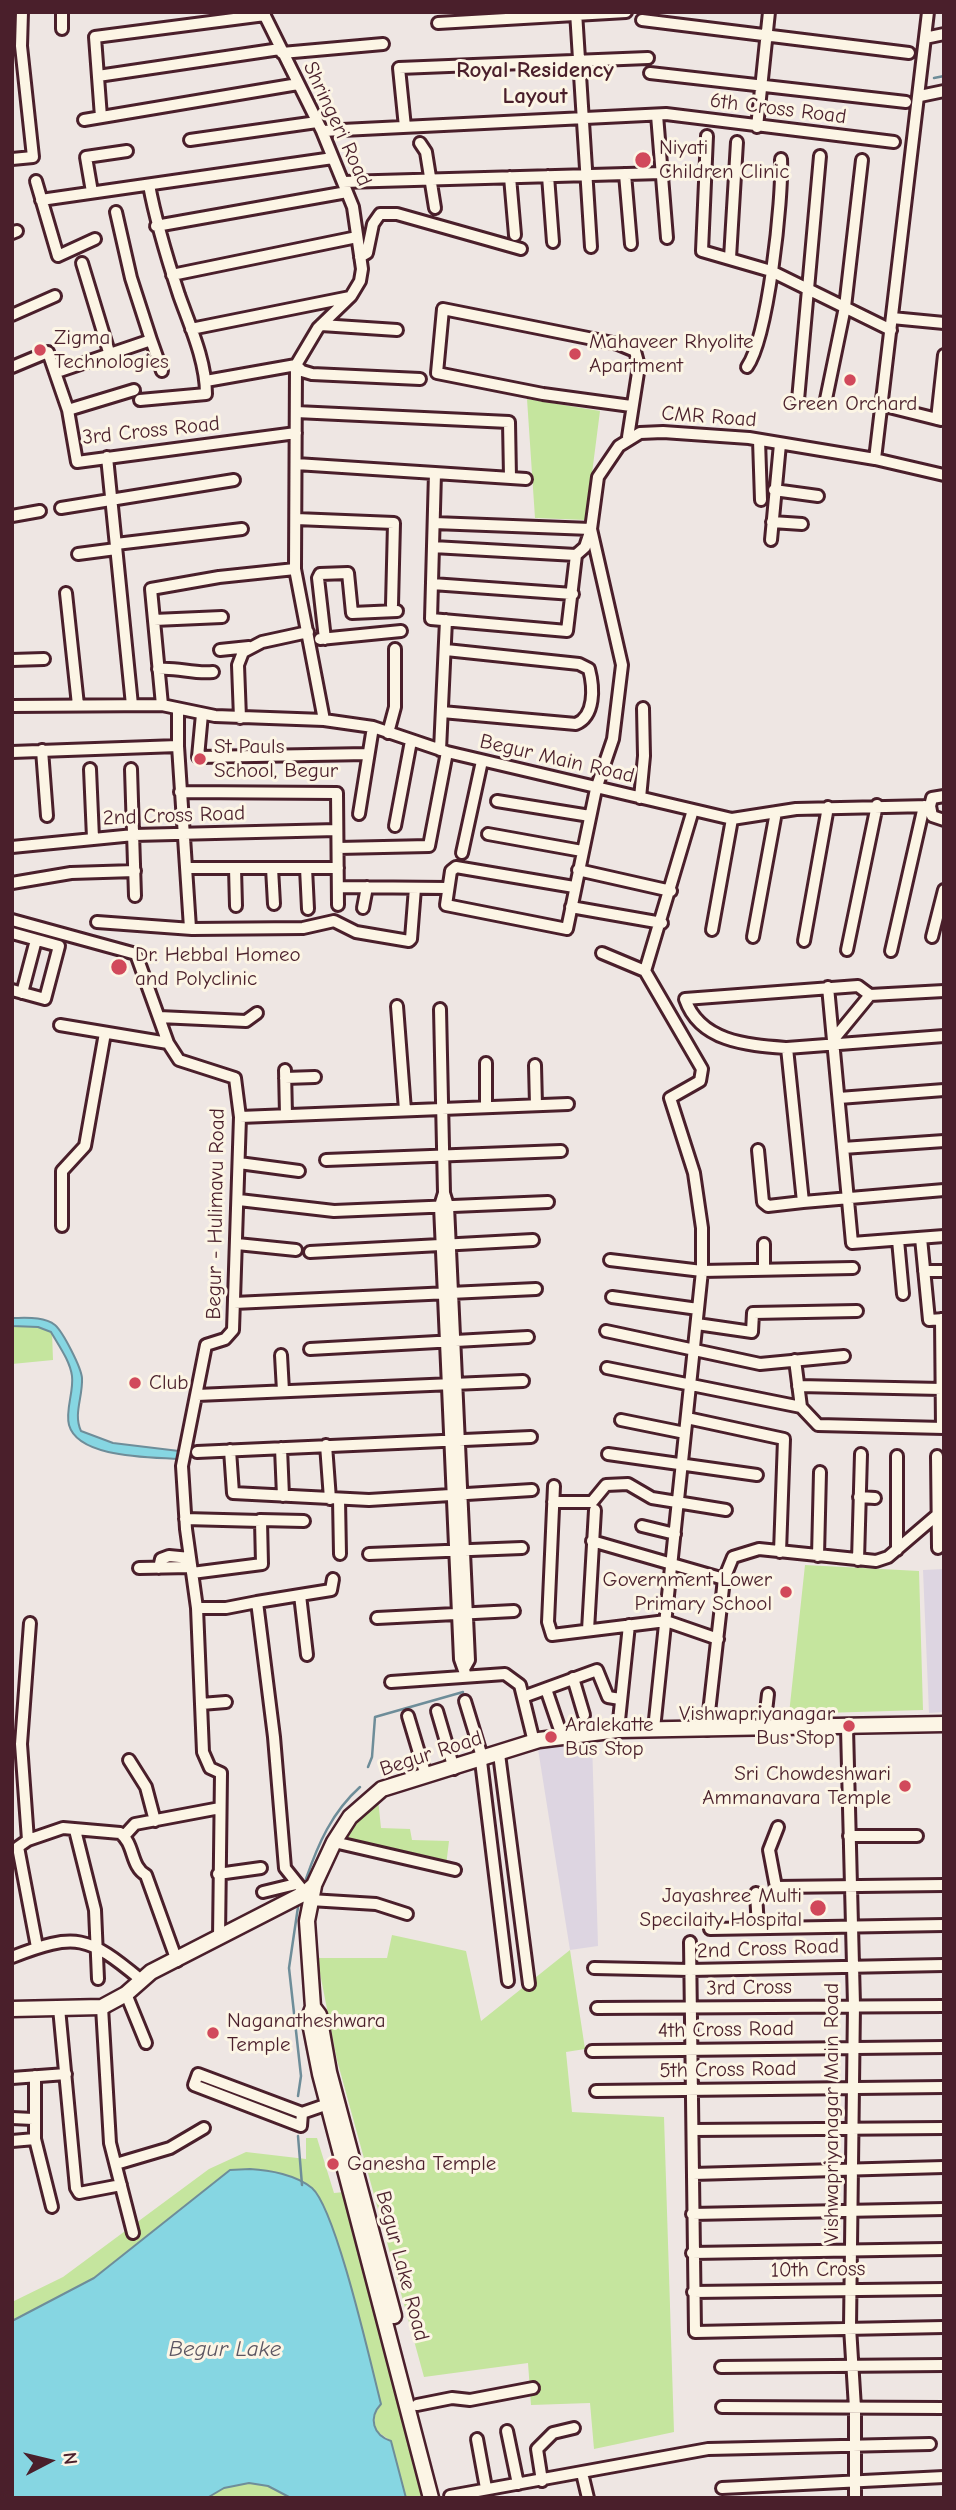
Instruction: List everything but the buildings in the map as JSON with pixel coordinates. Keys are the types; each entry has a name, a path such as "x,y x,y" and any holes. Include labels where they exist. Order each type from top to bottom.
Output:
{"main road":[{"name":"Begur Road","path":"306,1890 351,1817 382,1789 454,1769 534,1742 562,1735 618,1730 847,1728 944,1724"},
{"path":"12,2009 102,2007 126,1994 140,1979 306,1890 306,1948 313,2007"},
{"name":"Begur Lake Road","path":"313,2007 309,2018 328,2104 339,2126"},
{"name":"Begur Lake Road","path":"313,2007 319,2015 339,2126 431,2498"},
{"name":"Begur Lake Road","path":"376,2268 446,2497"}],"street":[{"path":"12,159 33,157 21,46 22,12"},
{"path":"61,29 62,12"},
{"path":"438,23 626,12"},
{"path":"757,127 769,12"},
{"path":"875,459 928,12"},
{"path":"101,117 95,37 264,14"},
{"name":"Shringeri Road","path":"264,14 320,127 353,207 360,257"},
{"path":"577,14 591,247"},
{"path":"642,20 909,53"},
{"path":"925,38 944,34"},
{"path":"98,76 281,51 383,44"},
{"path":"405,127 399,68 648,58"},
{"path":"650,73 906,102"},
{"path":"84,120 298,83"},
{"path":"920,96 944,91"},
{"path":"190,140 320,127 405,127 657,115 667,238"},
{"name":"6th Cross Road","path":"657,115 894,142"},
{"path":"707,136 702,251 771,271 891,330"},
{"path":"730,258 737,142"},
{"path":"420,143 426,152 435,208"},
{"path":"92,192 86,158 127,151"},
{"path":"798,400 810,291 820,156"},
{"path":"41,200 333,158"},
{"path":"747,367 755,355 761,334 771,271 781,159"},
{"path":"825,404 845,307 862,160"},
{"path":"156,226 345,187 431,180 662,173"},
{"path":"625,174 631,244"},
{"path":"548,176 553,242"},
{"path":"510,177 515,235"},
{"path":"36,181 58,256 100,238 120,235"},
{"path":"68,410 137,395 206,394 206,381 191,329 156,226 149,185"},
{"path":"116,212 120,235 162,371"},
{"path":"324,720 295,569 296,365 321,325 351,296 360,281 360,257 368,253 373,224 380,214 397,214 521,249"},
{"path":"172,275 357,237"},
{"path":"82,263 109,352"},
{"path":"12,315 55,296"},
{"path":"191,329 351,296"},
{"path":"435,473 431,619 567,631 576,555 585,547 591,529 598,477 628,438 639,366 635,351 618,344 443,309 437,373 542,394 631,406"},
{"path":"892,318 944,323"},
{"path":"321,325 397,330"},
{"path":"12,366 48,352 57,372 109,352 151,340"},
{"path":"881,405 940,420 944,355"},
{"path":"206,381 296,365"},
{"path":"296,365 302,371 312,374 421,379"},
{"name":"3rd Cross Road","path":"57,372 68,410 76,462 296,433"},
{"path":"296,412 509,422 510,478"},
{"name":"CMR Road","path":"628,438 640,433 663,432 759,440 875,459 944,475"},
{"path":"759,440 761,500"},
{"path":"771,540 779,443"},
{"path":"107,457 132,705"},
{"path":"296,464 526,479"},
{"path":"61,508 234,480"},
{"path":"774,490 818,496"},
{"path":"12,516 40,511"},
{"path":"296,519 394,523 394,608 352,613 348,573 320,573 325,639"},
{"path":"772,522 802,524"},
{"path":"434,523 591,529"},
{"path":"78,554 242,529"},
{"path":"574,887 460,867 453,868 446,905 567,929 596,789 613,739 622,665 591,529"},
{"path":"433,547 576,555"},
{"path":"162,705 151,593 154,587 295,569"},
{"path":"432,584 573,594"},
{"path":"66,593 78,705"},
{"path":"154,620 222,617"},
{"path":"338,848 429,846 444,751 442,712 446,620"},
{"path":"220,650 309,636 325,639 401,631"},
{"path":"240,718 238,665 249,647"},
{"path":"388,733 395,707 395,649"},
{"path":"442,712 576,724 585,720 590,712 592,678 589,669 579,664 446,650"},
{"path":"12,660 44,659"},
{"path":"158,669 183,668 195,673 213,672"},
{"name":"Begur Main Road","path":"12,706 162,705 178,710 240,718 324,720 373,727 482,761 732,819 828,807 927,806"},
{"path":"640,798 644,756 643,708"},
{"path":"178,710 180,792 190,928"},
{"path":"202,714 198,757 368,754"},
{"path":"359,814 373,727"},
{"path":"394,826 411,741"},
{"path":"12,752 178,746"},
{"path":"42,750 47,816"},
{"path":"462,853 482,761"},
{"path":"90,769 93,838"},
{"path":"131,769 135,896"},
{"path":"180,792 337,793 338,905"},
{"path":"891,951 927,806 932,798 944,796"},
{"path":"497,800 590,816"},
{"path":"847,950 877,805"},
{"path":"927,806 932,816 944,820"},
{"path":"804,941 828,807"},
{"path":"645,971 662,923 693,810"},
{"path":"753,937 776,812"},
{"path":"712,930 732,819"},
{"name":"2nd Cross Road","path":"12,847 134,835 337,830"},
{"path":"488,834 582,851"},
{"path":"186,868 338,868"},
{"path":"235,868 236,906"},
{"path":"272,868 274,904"},
{"path":"306,868 307,909"},
{"path":"578,870 671,891"},
{"path":"12,883 71,873 135,871"},
{"path":"338,887 448,888"},
{"path":"363,908 367,887"},
{"path":"97,922 190,928 303,928 334,922 356,932 409,941 415,888"},
{"path":"936,932 944,890"},
{"path":"571,907 662,923"},
{"path":"12,920 136,954 168,1044 60,1025"},
{"path":"12,933 59,946 46,999 17,991 36,940"},
{"path":"602,953 645,971 702,1069 700,1081 670,1098 694,1173 702,1228 702,1271 654,1729"},
{"path":"944,992 870,995 858,986 685,999 691,1016 718,1036 744,1045 788,1048 944,1036"},
{"path":"828,987 852,1243 944,1236"},
{"path":"834,1043 870,995"},
{"path":"397,1006 405,1110"},
{"path":"440,1009 444,1206 462,1613 469,1660 466,1672"},
{"path":"159,1017 246,1021 257,1013"},
{"path":"62,1226 63,1168 84,1150 105,1033"},
{"name":"Begur - Hulimavu Road","path":"168,1044 179,1060 235,1078 240,1117 233,1330 225,1339 206,1345 183,1466 185,1519 197,1608 203,1752 210,1768 221,1773 219,1938"},
{"path":"788,1048 803,1202"},
{"path":"486,1063 486,1107"},
{"path":"535,1065 536,1105"},
{"path":"286,1115 285,1074 315,1077"},
{"path":"839,1098 944,1090"},
{"path":"240,1117 568,1104"},
{"path":"843,1148 944,1141"},
{"path":"758,1150 763,1202 768,1206 944,1190"},
{"path":"326,1160 561,1151"},
{"path":"239,1163 299,1171"},
{"path":"239,1200 334,1211 548,1202"},
{"path":"795,1360 801,1407 818,1425 943,1428 942,1319 929,1320 921,1238"},
{"path":"310,1252 533,1240"},
{"path":"898,1240 903,1294"},
{"path":"237,1244 296,1250"},
{"path":"764,1244 764,1269"},
{"path":"610,1260 702,1271 853,1268"},
{"path":"924,1271 944,1271"},
{"path":"234,1303 536,1289"},
{"path":"612,1297 698,1309"},
{"path":"697,1324 752,1332 753,1313 857,1311"},
{"path":"607,1331 760,1364 844,1356"},
{"path":"310,1349 528,1338"},
{"path":"281,1355 283,1391"},
{"path":"607,1368 801,1407"},
{"path":"197,1395 523,1381"},
{"path":"798,1387 942,1389"},
{"path":"687,1418 784,1440 780,1552"},
{"path":"621,1420 685,1433"},
{"path":"197,1452 531,1437"},
{"path":"326,1445 335,1499 340,1555"},
{"path":"281,1448 283,1496"},
{"path":"230,1450 233,1493 335,1499 532,1490"},
{"path":"608,1454 682,1462 757,1475"},
{"path":"858,1560 861,1454"},
{"path":"897,1456 897,1550"},
{"path":"937,1456 941,1514 938,1548"},
{"path":"818,1556 820,1472"},
{"path":"553,1502 592,1502 606,1485 619,1483 634,1486 652,1498 726,1510"},
{"path":"554,1486 548,1622 552,1635 666,1621 718,1639"},
{"path":"859,1497 875,1498"},
{"path":"588,1630 595,1510"},
{"path":"707,1730 724,1579 733,1557 743,1551 780,1552 876,1561 897,1550 941,1514"},
{"path":"185,1519 304,1521"},
{"path":"139,1568 159,1568 161,1559 169,1556 191,1566 262,1564 260,1520"},
{"path":"642,1526 675,1534"},
{"path":"592,1541 724,1579"},
{"path":"369,1554 522,1548"},
{"path":"197,1608 226,1608 331,1590 333,1579"},
{"path":"300,1595 307,1655"},
{"path":"257,1602 274,1737 285,1868 306,1890"},
{"path":"377,1618 514,1611"},
{"path":"28,1840 17,1769 30,1623"},
{"path":"618,1730 629,1625"},
{"path":"523,1697 597,1670 608,1697 620,1699"},
{"path":"391,1682 466,1672 505,1674 520,1685 534,1742"},
{"path":"573,1678 584,1714"},
{"path":"546,1689 562,1735"},
{"path":"764,1729 768,1694"},
{"path":"465,1701 482,1760 508,1981"},
{"path":"201,1704 226,1702"},
{"path":"437,1711 454,1769"},
{"path":"408,1716 426,1776"},
{"name":"Vishwapriyanagar Main Road","path":"847,1728 854,2005 850,2328 855,2408 855,2498"},
{"path":"499,1754 529,1984"},
{"path":"129,1760 146,1787 155,1821"},
{"path":"124,1836 135,1825 220,1808"},
{"path":"778,1827 769,1850 776,1887 849,1889 944,1885"},
{"path":"37,1947 15,1847 57,1829 124,1836"},
{"path":"75,1830 95,1910 98,1979"},
{"path":"124,1836 138,1871 146,1875 177,1961"},
{"path":"849,1836 917,1836"},
{"path":"334,1842 455,1870"},
{"path":"218,1874 261,1868"},
{"path":"263,1892 306,1890 376,1904 407,1914"},
{"path":"756,1892 758,1927"},
{"path":"710,1929 944,1925"},
{"path":"12,1957 37,1947 71,1939 95,1947 140,1979"},
{"path":"690,1942 695,2332 944,2328"},
{"name":"2nd Cross Road","path":"594,1968 690,1970 944,1965"},
{"path":"126,1994 146,2043"},
{"name":"3rd Cross","path":"597,2008 944,2006"},
{"path":"102,2007 109,2133 132,2233"},
{"path":"59,2008 75,2188 79,2193 121,2185"},
{"name":"4th Cross Road","path":"592,2051 944,2047"},
{"path":"12,2078 66,2074"},
{"path":"302,2113 301,2126 193,2083 200,2074 302,2113 328,2104"},
{"path":"35,2076 35,2139 52,2207"},
{"name":"5th Cross Road","path":"596,2091 944,2087"},
{"path":"12,2118 33,2119"},
{"path":"116,2164 170,2148 204,2127"},
{"path":"694,2130 944,2128"},
{"path":"12,2141 35,2139"},
{"path":"693,2174 944,2167"},
{"path":"692,2214 944,2209"},
{"path":"692,2253 944,2249"},
{"name":"10th Cross","path":"694,2291 944,2289"},
{"path":"721,2367 944,2365"},
{"path":"417,2405 452,2398 470,2400 533,2388"},
{"path":"722,2407 944,2408"},
{"path":"542,2481 537,2449 554,2434 574,2428"},
{"path":"507,2431 518,2484"},
{"path":"477,2439 486,2488"},
{"path":"446,2497 708,2449 930,2444"},
{"path":"583,2473 588,2498"},
{"path":"722,2488 944,2477"}],"shaded area":[{"path":"944,1569 944,1712 929,1713 923,1570"},
{"path":"592,1741 598,1946 570,1950 538,1749"}],"green space":[{"path":"527,399 600,411 586,520 535,518"},
{"path":"12,1326 38,1327 52,1332 53,1360 12,1364"},
{"path":"805,1565 919,1571 923,1710 789,1714"},
{"path":"378,1799 381,1828 410,1829 412,1840 449,1841 446,1866 339,1842 352,1823"},
{"path":"392,1935 466,1951 481,2021 570,1950 585,2049 566,2052 572,2112 664,2117 674,2432 594,2449 590,2403 531,2405 528,2363 424,2377 337,2060 317,1958 387,1958"},
{"path":"306,2138 317,2138 334,2193 344,2192 425,2498 406,2498 391,2441 375,2430 374,2416 381,2404 313,2189 271,2171 230,2170 94,2278 12,2321 12,2302 63,2277 209,2169 246,2152 306,2159"},
{"path":"249,2483 268,2486 291,2498 207,2498 224,2488"}],"water":[{"path":"12,1318 45,1320 55,1325 62,1335 82,1378 78,1412 81,1431 113,1443 179,1451 178,1459 116,1454 86,1444 75,1436 68,1419 72,1376 64,1354 51,1332 38,1327 12,1326"},
{"name":"Begur Lake","path":"250,2169 291,2177 312,2188 332,2225 352,2289 381,2404 375,2415 374,2426 380,2435 391,2441 406,2498 291,2498 268,2486 249,2483 224,2488 207,2498 12,2498 12,2321 94,2278 230,2170"}],"waterway":[{"path":"934,78 944,76"},
{"path":"368,1767 372,1757 375,1717 463,1692"},
{"path":"306,1879 327,1829 341,1807 360,1787"},
{"path":"298,1907 289,1968 301,2076 298,2096"},
{"path":"298,2136 302,2185"}],"place":[{"name":"Niyati Children Clinic","path":"643,160"},
{"name":"Zigma Technologies","path":"40,350"},
{"name":"Mahaveer Rhyolite Apartment","path":"575,354"},
{"name":"Green Orchard","path":"850,380"},
{"name":"St Pauls School, Begur","path":"200,759"},
{"name":"Dr. Hebbal Homeo and Polyclinic","path":"119,967"},
{"name":"Club","path":"135,1383"},
{"name":"Government Lower Primary School","path":"786,1592"},
{"name":"Vishwapriyanagar Bus Stop","path":"849,1726"},
{"name":"Aralekatte Bus Stop","path":"551,1737"},
{"name":"Sri Chowdeshwari Ammanavara Temple","path":"905,1786"},
{"name":"Jayashree Multi Specilaity Hospital","path":"818,1908"},
{"name":"Naganatheshwara Temple","path":"213,2033"},
{"name":"Ganesha Temple","path":"333,2164"}],"district":[{"name":"Royal Residency Layout","path":"535,83"}]}
